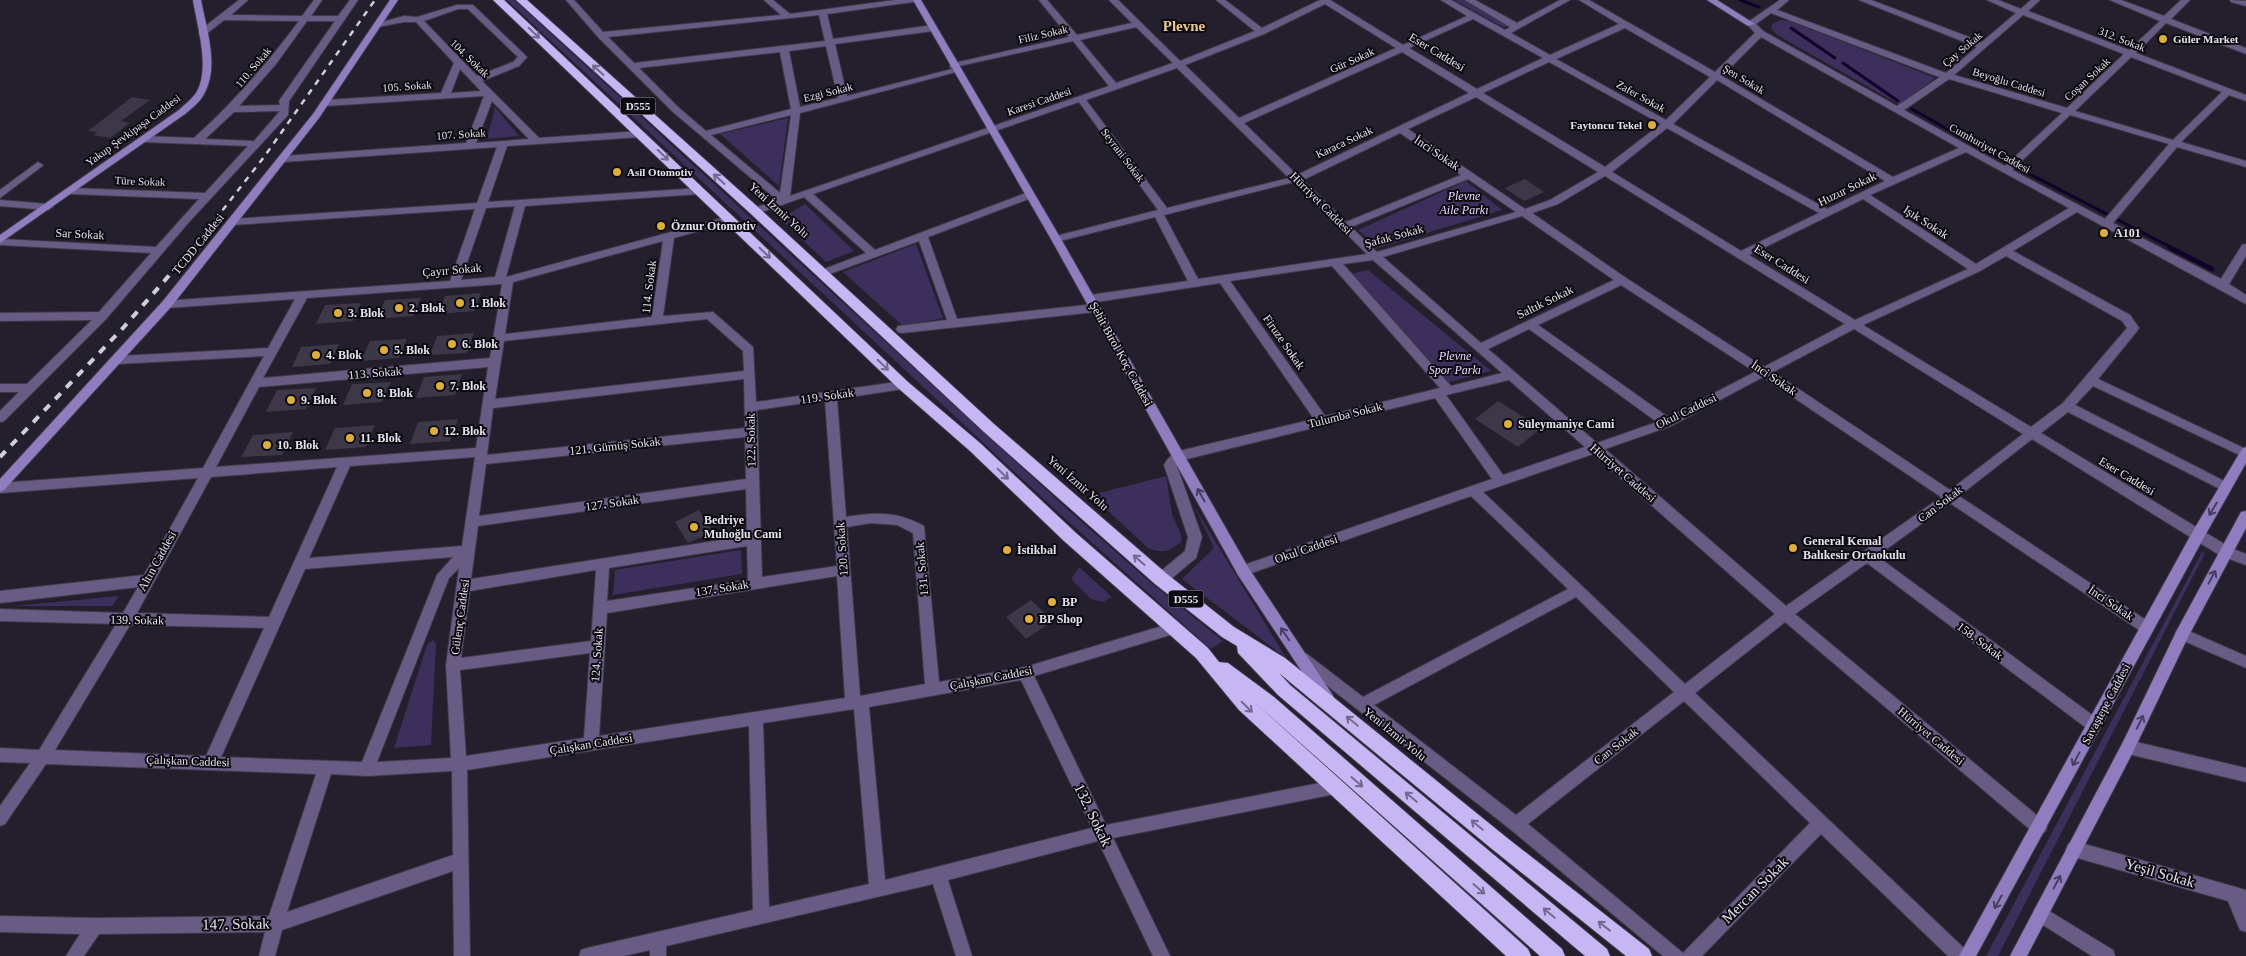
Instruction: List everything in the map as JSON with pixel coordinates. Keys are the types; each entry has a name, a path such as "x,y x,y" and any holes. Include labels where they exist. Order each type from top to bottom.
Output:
{"highway":[{"name":"D555","path":"498,0 903,385 976,447 1070,537 1172,629 1202,653 1245,705 1521,956"},
{"name":"Yeni İzmir Yolu","path":"521,0 823,273 988,428 1161,579 1228,632 1279,663 1499,843 1642,956"},
{"path":"1228,632 1284,690 1600,956"},
{"path":"1202,653 1268,702 1555,956"}],"main road":[{"name":"Yakup Şevkipaşa Caddesi","path":"0,241 182,112 200,94 206,78 207,62 197,0"},
{"name":"TCDD Caddesi","path":"0,487 118,360 167,304 283,159 324,103 394,0"},
{"name":"Şehit Birol Koç Caddesi","path":"915,0 1056,239 1244,571 1331,704"},
{"path":"1711,0 1751,24"},
{"name":"Savaştepe Caddesi","path":"1967,956 2198,535 2246,453"},
{"path":"2018,956 2128,747 2182,634 2246,516"}],"street":[{"path":"202,33 244,0"},
{"name":"110. Sokak","path":"196,142 232,109 273,62 318,0"},
{"path":"0,418 102,316 159,250 285,113 284,101 354,0"},
{"path":"570,0 601,35 676,110 784,201"},
{"path":"768,0 788,17"},
{"path":"601,35 788,17 915,0"},
{"path":"1043,0 1115,87"},
{"name":"Hürriyet Caddesi","path":"1113,0 1374,256 1785,614 2039,827"},
{"path":"1220,0 1261,32"},
{"name":"Karesi Caddesi","path":"755,211 1180,64 1261,32 1325,0"},
{"name":"Eser Caddesi","path":"1325,0 1604,173 1741,254 2030,434 2226,552 2246,560"},
{"name":"Zafer Sokak","path":"1445,0 1826,213"},
{"path":"1468,0 1517,27"},
{"path":"1505,33 1566,0"},
{"name":"Şen Sokak","path":"1583,0 1716,76 1892,181"},
{"path":"1751,24 1784,0"},
{"path":"1863,0 1983,46"},
{"name":"312. Sokak","path":"1991,0 2246,98"},
{"name":"Çay Sokak","path":"1897,110 1949,75 2036,0"},
{"path":"2114,0 2165,18 2246,51"},
{"name":"Coşan Sokak","path":"2006,171 2186,0"},
{"path":"2234,0 2246,4"},
{"path":"378,24 387,20 418,20 456,7 470,7 524,57 516,64 476,80"},
{"name":"Beyoğlu Caddesi","path":"1770,10 1934,72 2246,164"},
{"path":"823,13 843,99"},
{"name":"Gür Sokak","path":"1239,122 1474,16"},
{"path":"222,17 341,19"},
{"name":"104. Sokak","path":"418,20 458,64 490,92 536,141"},
{"name":"Filiz Sokak","path":"955,68 1138,24"},
{"name":"Karaca Sokak","path":"1056,239 1296,178 1626,24"},
{"name":"Cumhuriyet Caddesi","path":"1751,24 1760,34 1964,149 2223,285"},
{"path":"633,66 784,49 933,28"},
{"name":"Şafak Sokak","path":"902,329 1093,304 1195,283 1374,256 1524,213 1554,202 1604,173 1667,124 1760,34"},
{"path":"784,49 796,111 784,201"},
{"path":"445,95 458,64"},
{"name":"Ezgi Sokak","path":"704,134 955,68"},
{"path":"2107,223 2175,143 2228,91"},
{"path":"470,146 490,92"},
{"name":"105. Sokak","path":"324,103 490,92"},
{"name":"Seyrani Sokak","path":"1081,99 1162,213 1195,283"},
{"path":"232,109 284,108"},
{"name":"İnci Sokak","path":"1401,129 1622,280 1764,372 2147,628"},
{"name":"107. Sokak","path":"283,159 641,134"},
{"path":"143,140 257,144"},
{"path":"454,284 503,144"},
{"name":"Huzur Sokak","path":"1741,254 1892,181 1964,149"},
{"path":"0,196 38,165"},
{"path":"1345,226 1469,175"},
{"name":"Türe Sokak","path":"71,190 208,196"},
{"path":"232,222 700,191"},
{"path":"805,193 874,254"},
{"name":"Işık Sokak","path":"1863,195 1976,269"},
{"path":"823,273 1030,196"},
{"path":"0,203 48,207"},
{"name":"Gülenç Caddesi","path":"462,956 459,764 453,665 488,404 500,338 504,280 522,203"},
{"name":"Okul Caddesi","path":"1244,571 1667,423 1853,325 1976,269 2077,208"},
{"name":"Çayır Sokak","path":"167,304 302,296 504,280 730,219"},
{"path":"922,235 953,323"},
{"name":"114. Sokak","path":"669,237 657,320 709,315"},
{"name":"Sar Sokak","path":"0,241 159,250"},
{"path":"2223,285 2246,247"},
{"name":"Can Sokak","path":"1516,824 1785,614 1950,496 2067,406 2091,380 2133,328 2126,318 2005,251"},
{"path":"1334,261 1443,391 1500,481"},
{"name":"Firuze Sokak","path":"1223,279 1322,421"},
{"name":"Saltık Sokak","path":"1480,348 1622,280"},
{"path":"2223,285 2246,289"},
{"path":"2223,285 2246,300"},
{"name":"Altın Caddesi","path":"0,819 44,756 125,620 302,296"},
{"name":"122. Sokak","path":"709,315 749,350 755,583"},
{"path":"0,317 102,316"},
{"path":"500,338 657,320"},
{"path":"1530,324 1667,423"},
{"path":"118,360 271,352"},
{"name":"113. Sokak","path":"254,383 495,362"},
{"path":"488,404 749,374"},
{"name":"Tulumba Sokak","path":"1179,456 1511,375"},
{"path":"2091,380 2246,453"},
{"name":"119. Sokak","path":"750,407 903,385"},
{"path":"0,388 31,388"},
{"name":"120. Sokak","path":"831,395 844,570 878,890"},
{"path":"2067,406 2226,487"},
{"name":"121. Gümüş Sokak","path":"0,487 346,462 481,456 750,432"},
{"path":"1161,579 1191,554 1195,537 1170,465 1179,456"},
{"path":"211,762 346,462"},
{"name":"127. Sokak","path":"473,522 752,483"},
{"path":"1474,490 1960,956"},
{"name":"131. Sokak","path":"840,523 885,516 904,521 919,530 933,690"},
{"path":"464,586 753,540"},
{"path":"300,564 468,551"},
{"path":"367,768 444,575 468,551"},
{"name":"158. Sokak","path":"1866,556 2094,725"},
{"name":"124. Sokak","path":"591,745 603,565"},
{"name":"137. Sokak","path":"600,608 844,570"},
{"path":"0,596 147,580"},
{"path":"1363,704 1578,590"},
{"name":"139. Sokak","path":"0,615 125,620 274,622"},
{"name":"Çalışkan Caddesi","path":"0,755 367,768 459,764 857,703 1025,673 1172,629"},
{"path":"2182,634 2246,662"},
{"path":"453,665 598,646"},
{"path":"1301,657 1516,824 1676,956"},
{"name":"132. Sokak","path":"1025,673 1162,956"},
{"path":"756,718 761,917"},
{"path":"2128,747 2246,775"},
{"path":"267,956 275,924 326,767"},
{"path":"586,956 658,948 761,917 939,876 1102,833 1335,788"},
{"name":"Mercan Sokak","path":"1690,956 1821,823"},
{"name":"Yeşil Sokak","path":"2074,849 2240,896"},
{"name":"147. Sokak","path":"0,924 95,926 275,924 461,860"},
{"path":"939,876 964,956"},
{"path":"2240,896 2246,924"},
{"path":"2041,914 2107,956"},
{"path":"74,956 95,926"}],"green space":[{"path":"507,0 514,0 1067,509 1144,577 1223,641 1211,649 1060,514"},
{"path":"1454,0 1464,0 1510,26 1503,27"},
{"path":"1781,20 1790,21 1935,78 1900,105 1777,35 1771,28 1772,24"},
{"path":"495,107 519,136 487,139"},
{"path":"788,118 779,186 720,134"},
{"name":"Plevne Aile Parkı","path":"1466,181 1502,210 1378,248 1358,230"},
{"path":"805,204 854,251 826,262 780,219"},
{"path":"916,244 943,318 903,326 843,272"},
{"name":"Plevne Spor Parkı","path":"1368,270 1491,371 1449,382 1351,274"},
{"path":"1166,476 1172,514 1182,541 1166,551 1148,548 1091,495"},
{"path":"1194,506 1286,658 1182,579 1214,548"},
{"path":"741,550 742,574 613,595 615,570"},
{"path":"2202,552 2205,553 1998,956 1986,956"},
{"path":"1079,567 1112,597 1103,602 1091,599 1071,579"},
{"path":"118,596 112,606 14,606"},
{"path":"433,640 436,643 431,745 394,748 427,645"}],"building":[{"path":"132,97 150,100 121,121 130,123 110,138 93,135 98,132 88,131"},
{"path":"1525,179 1544,192 1524,201 1505,188"},
{"name":"1. Blok","path":"481,293 474,311 438,314 445,296"},
{"name":"2. Blok","path":"421,298 413,316 377,319 385,300"},
{"name":"3. Blok","path":"361,303 353,321 316,324 325,305"},
{"name":"6. Blok","path":"474,333 467,353 430,355 437,336"},
{"name":"5. Blok","path":"407,339 399,358 361,361 370,341"},
{"name":"4. Blok","path":"339,344 330,364 292,367 301,347"},
{"name":"7. Blok","path":"462,374 455,395 416,398 424,377"},
{"name":"8. Blok","path":"391,382 382,402 343,405 352,384"},
{"name":"9. Blok","path":"316,388 306,409 266,412 277,390"},
{"name":"Süleymaniye Cami","path":"1498,401 1541,428 1518,447 1475,419"},
{"name":"12. Blok","path":"458,419 450,441 410,444 418,422"},
{"name":"11. Blok","path":"375,425 366,447 325,450 335,428"},
{"name":"10. Blok","path":"293,432 282,455 241,457 253,435"},
{"name":"Bedriye Muhoğlu Cami","path":"699,510 713,532 688,543 675,522"},
{"name":"BP Shop","path":"1031,600 1053,621 1026,639 1006,617"}],"waterway":[{"path":"1740,0 1759,7"},
{"path":"1791,28 1835,58"},
{"path":"1843,63 1898,101"},
{"path":"1912,109 1991,154 2172,248"},
{"path":"2169,247 2212,269"}],"railway":[{"path":"193,248 264,157 375,0"},
{"path":"0,457 123,328 194,247"}],"place":[{"name":"Güler Market","path":"2163,39"},
{"name":"Faytoncu Tekel","path":"1652,125"},
{"name":"Asil Otomotiv","path":"617,172"},
{"name":"Öznur Otomotiv","path":"661,226"},
{"name":"A101","path":"2104,233"},
{"name":"1. Blok","path":"460,303"},
{"name":"2. Blok","path":"399,308"},
{"name":"3. Blok","path":"338,313"},
{"name":"6. Blok","path":"452,344"},
{"name":"5. Blok","path":"384,350"},
{"name":"4. Blok","path":"316,355"},
{"name":"7. Blok","path":"440,386"},
{"name":"8. Blok","path":"367,393"},
{"name":"9. Blok","path":"291,400"},
{"name":"Süleymaniye Cami","path":"1508,424"},
{"name":"12. Blok","path":"434,431"},
{"name":"11. Blok","path":"350,438"},
{"name":"10. Blok","path":"267,445"},
{"name":"Bedriye Muhoğlu Cami","path":"694,527"},
{"name":"General Kemal Balıkesir Ortaokulu","path":"1793,548"},
{"name":"İstikbal","path":"1007,550"},
{"name":"BP","path":"1052,602"},
{"name":"BP Shop","path":"1029,619"}],"district":[{"name":"Plevne","path":"1184,26"}]}
